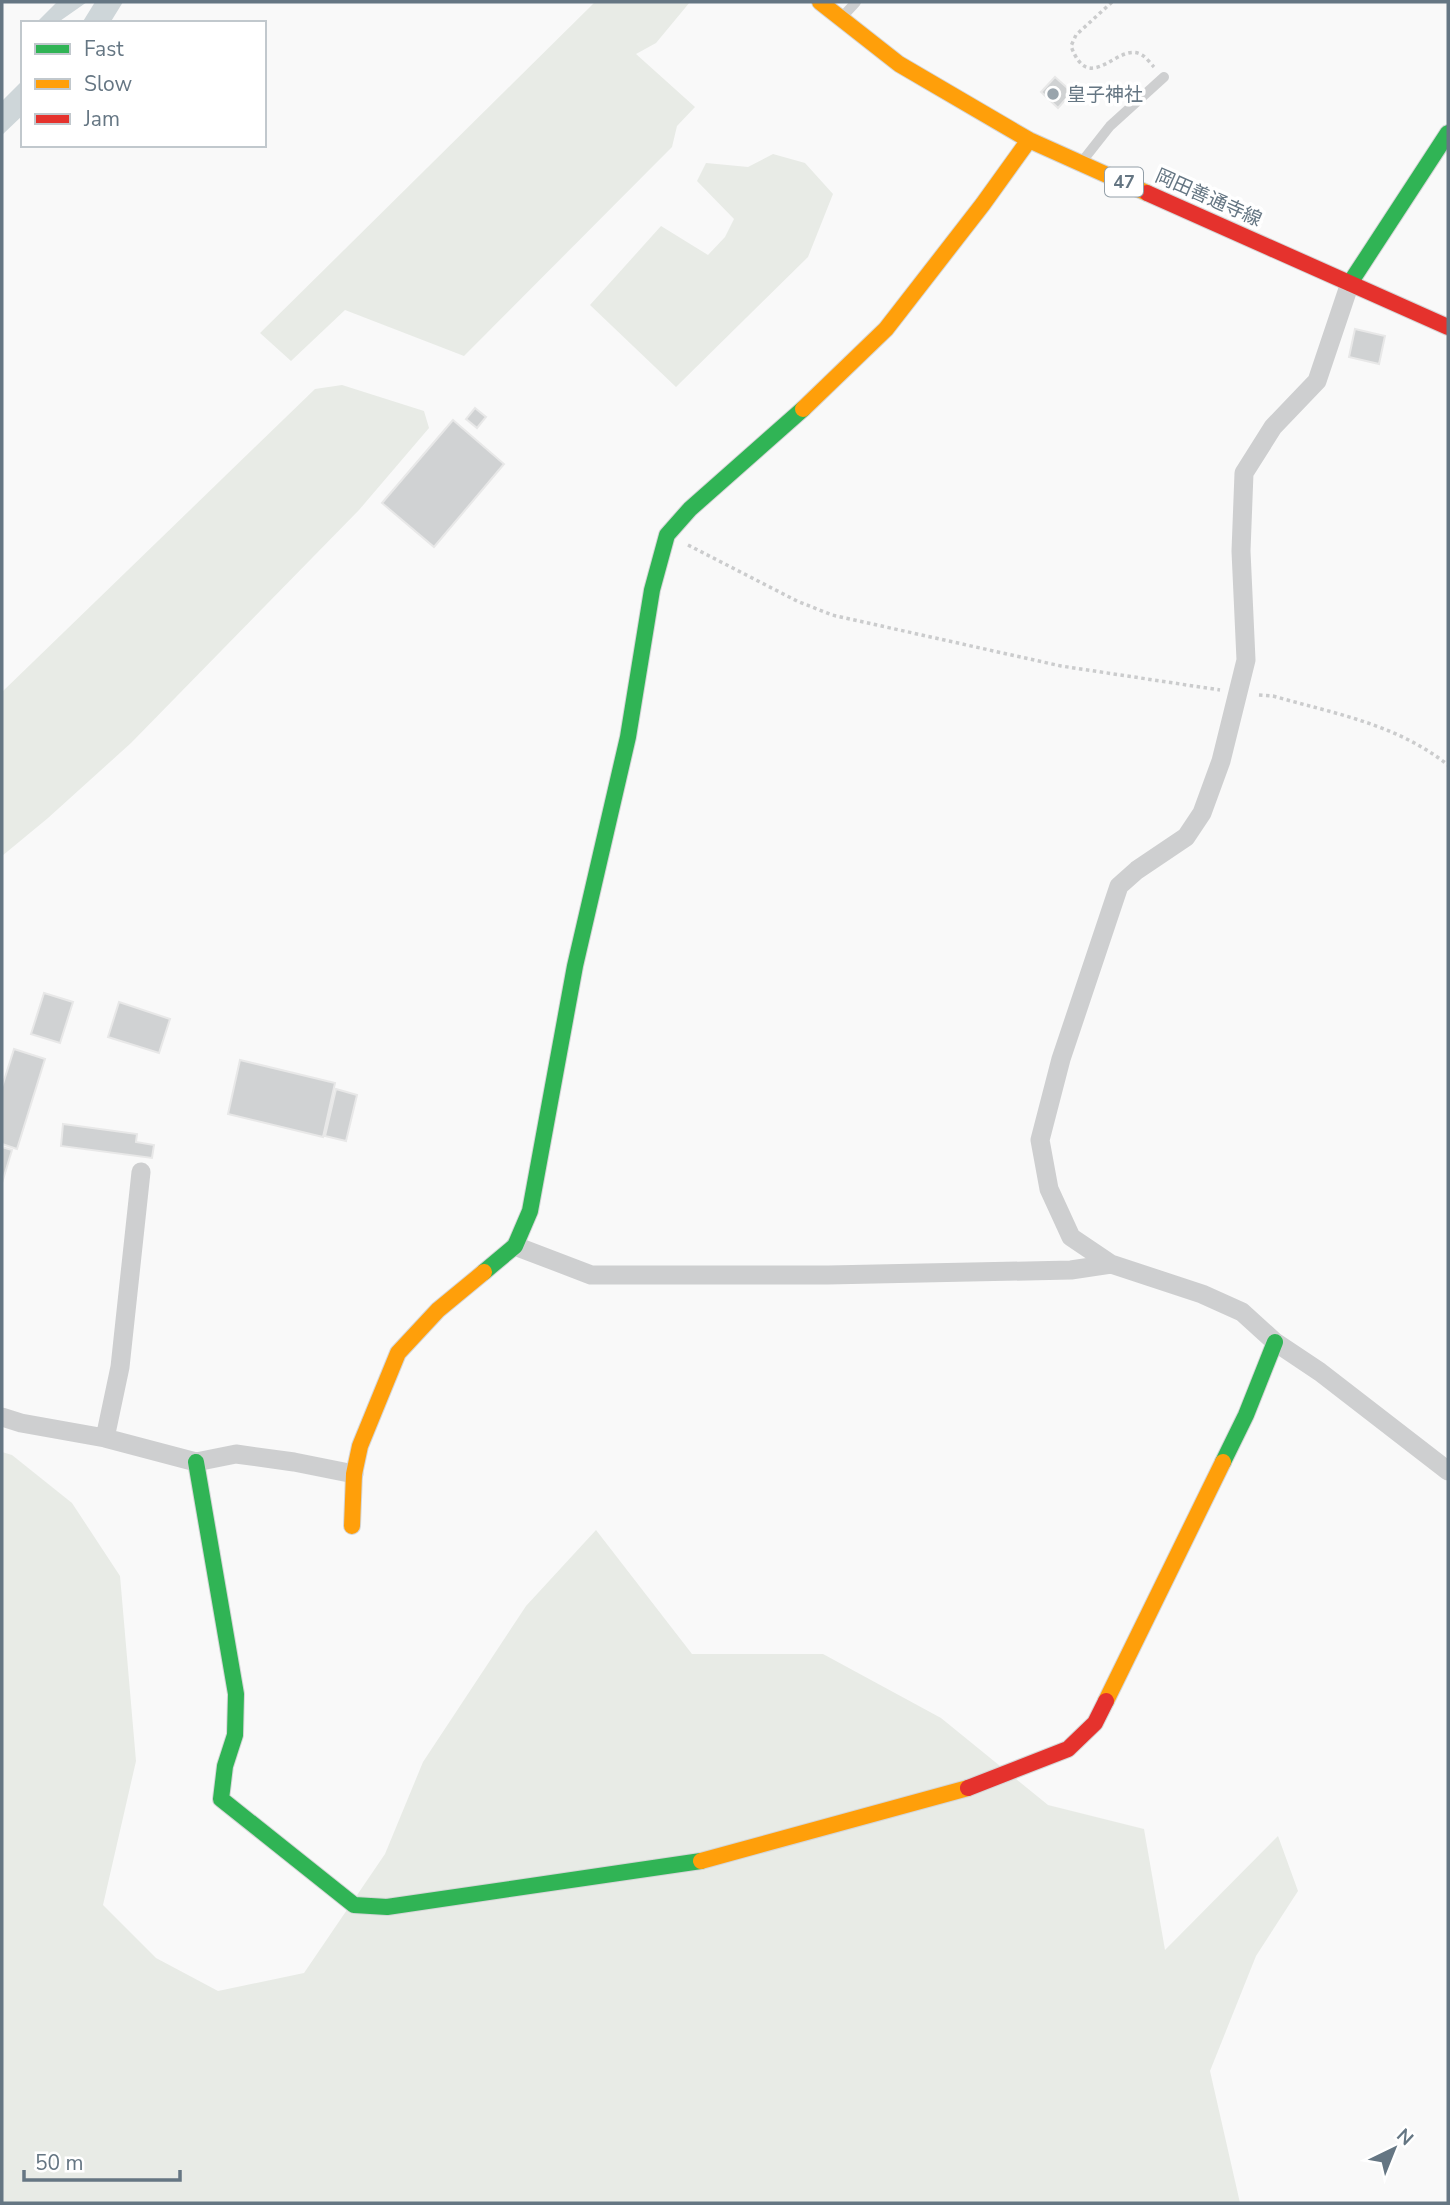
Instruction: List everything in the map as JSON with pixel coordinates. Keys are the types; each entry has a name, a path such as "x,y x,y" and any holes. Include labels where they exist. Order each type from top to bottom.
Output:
{"street":[{"name":"岡田善通寺線","path":"820,2 899,64 1029,140 1448,327"},
{"path":"1448,133 1350,284 1317,381 1273,427 1244,473 1241,551 1247,660 1221,761 1202,813 1186,837 1137,870 1119,887 1061,1059 1040,1140 1049,1189 1072,1237 1111,1264 1202,1294 1242,1312 1275,1342 1320,1372 1448,1471"},
{"path":"352,1526 354,1474 360,1446 398,1353 439,1310 515,1246 530,1212 575,967 628,737 652,590 667,535 690,509 809,404 886,329 1029,140"},
{"path":"105,1438 120,1367 141,1172"},
{"path":"515,1246 591,1275 828,1275 1058,1270 1111,1264"},
{"path":"196,1462 236,1694 235,1735 225,1766 221,1799 354,1905 387,1907 706,1860 978,1785 1069,1749 1095,1723 1246,1415 1275,1342"},
{"path":"2,1417 105,1438 196,1462 236,1454 294,1461 354,1474"}],"lane":[{"path":"841,18 856,2"},
{"path":"1081,163 1110,126 1164,77"}],"path":[{"path":"1112,2 1076,35 1071,46 1075,59 1084,67 1096,68 1133,52 1142,55 1164,77"},
{"path":"667,535 797,601 832,615 1061,666 1221,690"},
{"path":"1248,693 1273,696 1389,729 1429,750 1448,765"}],"shaded area":[{"path":"57,2 87,2 60,21 38,21"},
{"path":"95,2 123,2 111,21 83,21"},
{"path":"595,2 690,2 656,43 636,54 695,107 677,126 672,147 464,356 345,310 291,361 260,333"},
{"path":"21,82 21,117 2,135 2,101"},
{"path":"773,154 805,163 833,194 808,257 676,387 590,305 661,226 708,255 725,237 734,219 697,181 706,163 748,167"},
{"path":"342,385 424,411 429,428 359,510 131,743 2,856 2,692 315,389"},
{"path":"2,1452 12,1455 72,1503 120,1576 136,1761 103,1905 156,1958 218,1991 304,1973 385,1854 423,1762 526,1606 596,1530 692,1654 823,1654 941,1718 1048,1805 1144,1829 1165,1950 1278,1836 1298,1891 1256,1956 1210,2071 1240,2203 2,2203"}],"building":[{"path":"1055,77 1072,92 1058,108 1041,92"},
{"path":"1355,329 1385,336 1379,364 1349,357"},
{"path":"475,408 486,417 477,428 466,419"},
{"path":"453,420 504,464 434,547 382,503"},
{"path":"44,993 73,1002 60,1043 31,1034"},
{"path":"119,1002 170,1019 159,1053 108,1037"},
{"path":"14,1049 45,1059 17,1149 2,1144 2,1087"},
{"path":"240,1060 335,1083 323,1137 228,1114"},
{"path":"336,1089 357,1095 346,1141 325,1136"},
{"path":"63,1124 137,1134 136,1142 154,1145 152,1158 61,1146"},
{"path":"2,1147 12,1150 2,1183"}],"traffic: fast":[{"path":"1350,283 1448,133"},
{"path":"484,1272 515,1246 530,1211 575,966 628,737 652,590 667,535 690,509 803,409"},
{"path":"1223,1462 1246,1415 1275,1342"},
{"path":"196,1462 236,1694 235,1735 225,1766 221,1799 354,1905 387,1907 701,1861"}],"traffic: slow":[{"path":"820,2 899,64 1029,140 1147,193"},
{"path":"803,409 886,329 1029,140"},
{"path":"352,1526 354,1474 360,1446 398,1353 438,1310 484,1272"},
{"path":"1106,1701 1223,1462"},
{"path":"701,1861 968,1788"}],"traffic: jam":[{"path":"1147,193 1448,327"},
{"path":"968,1788 1068,1749 1095,1723 1106,1701"}],"place":[{"name":"皇子神社","path":"1053,94"}]}
